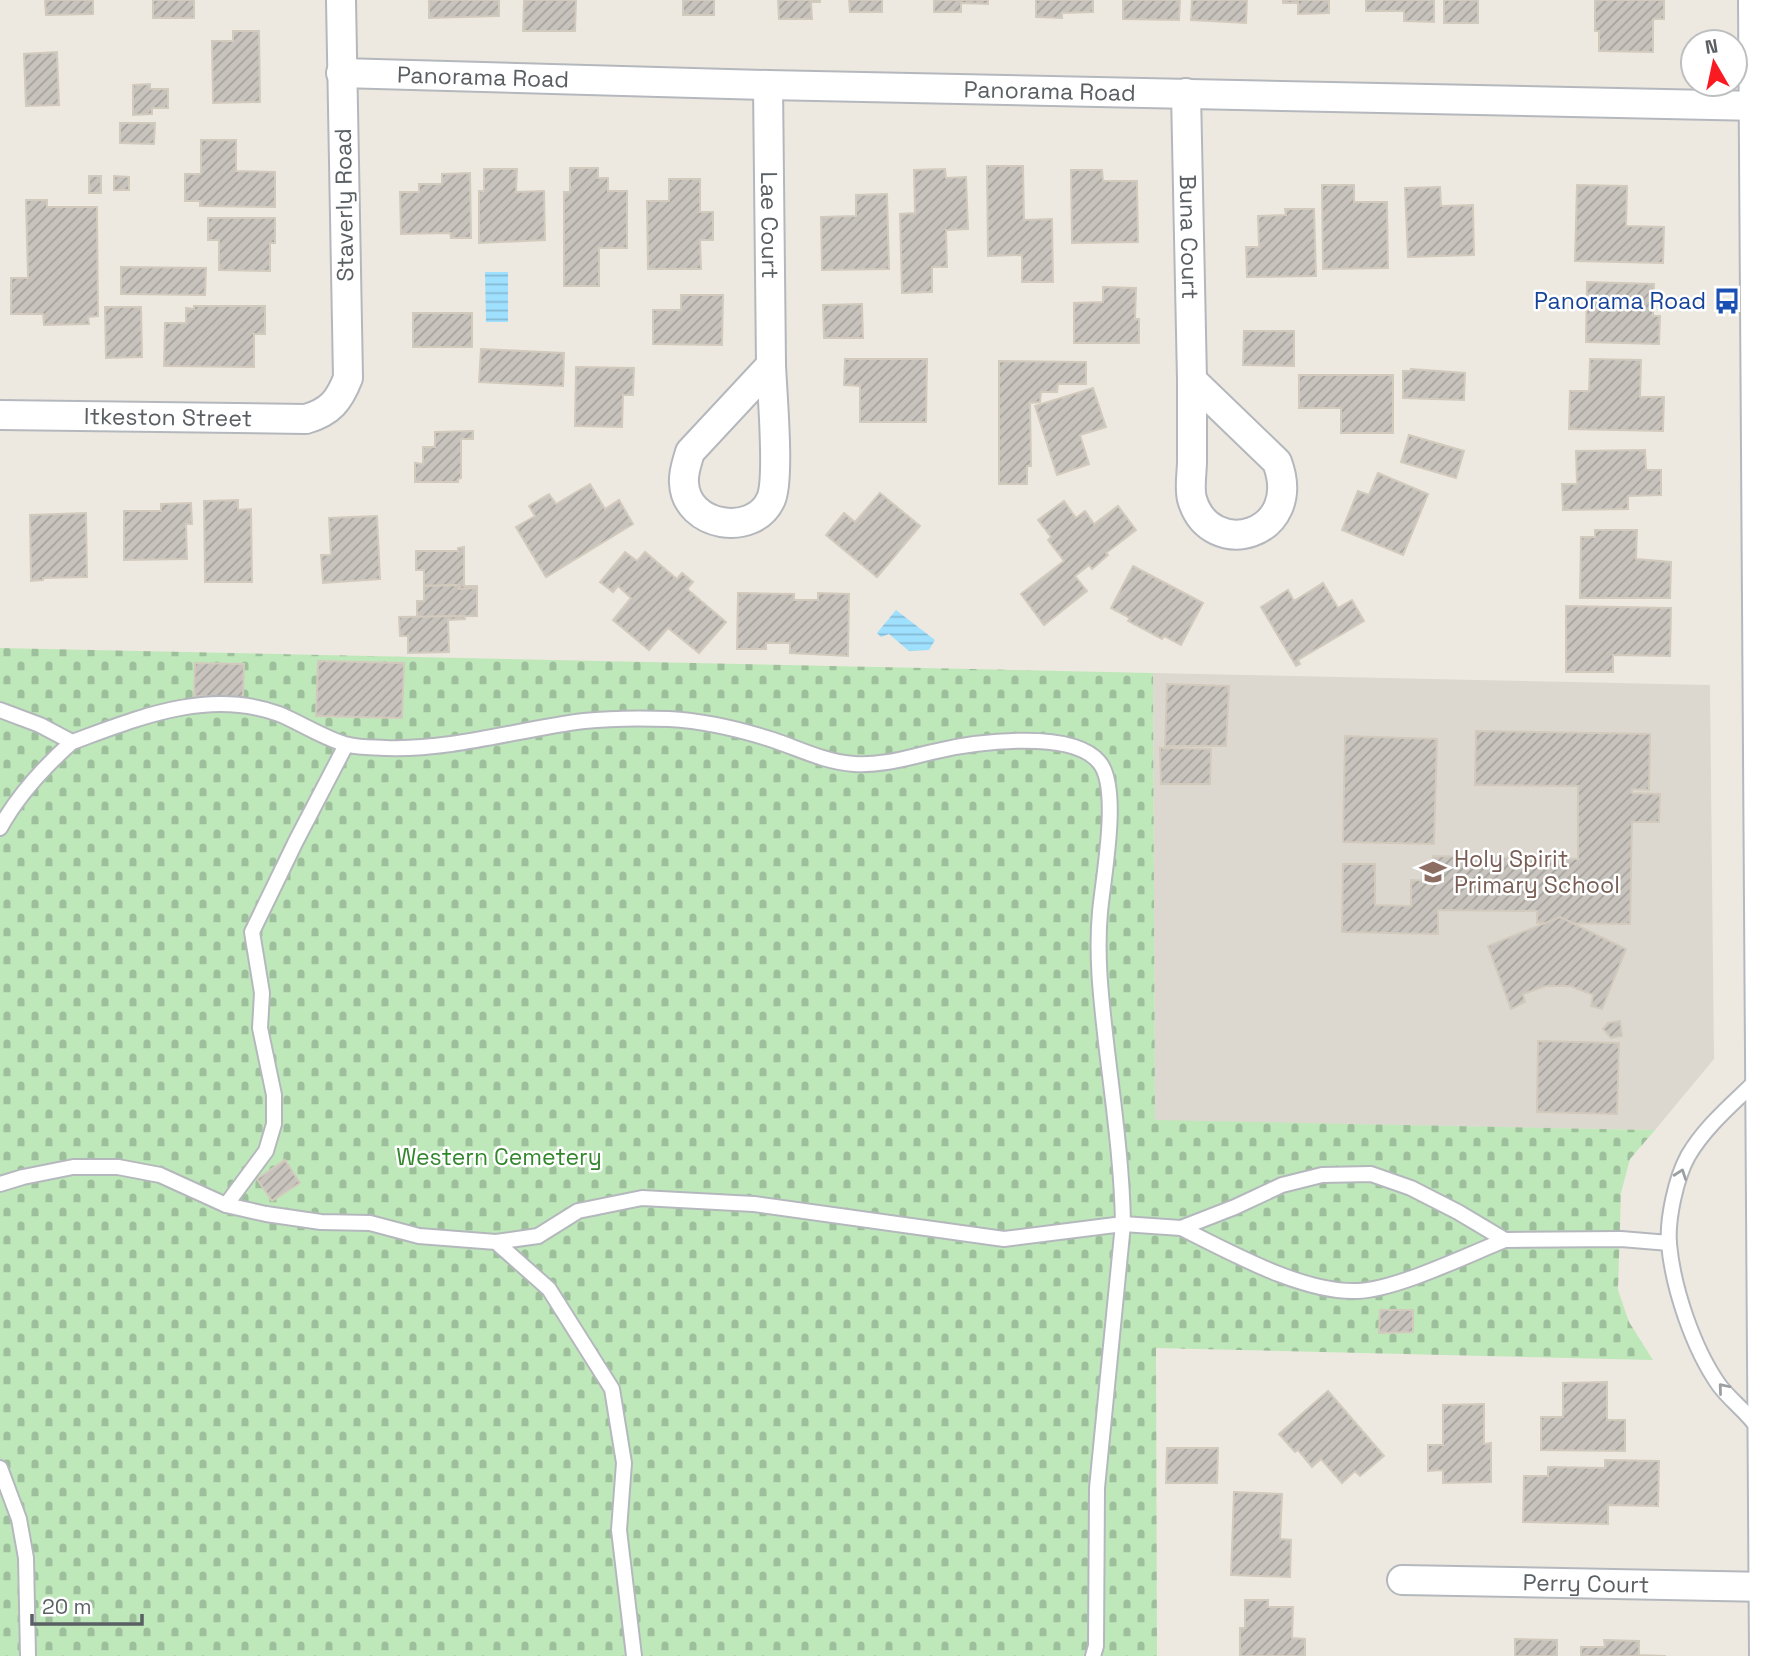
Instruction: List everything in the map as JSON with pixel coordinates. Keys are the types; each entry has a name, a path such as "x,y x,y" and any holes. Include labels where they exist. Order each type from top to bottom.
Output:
{"street":[{"name":"Staverly Road","path":"334,406 348,378 341,0"},
{"path":"1758,0 1759,106 1768,154 1769,515 1765,1072 1769,1656"},
{"name":"Panorama Road","path":"341,73 1759,106"},
{"name":"Lae Court","path":"768,85 775,477 771,499 759,515 743,522 726,524 709,519 696,508 684,486 684,470 690,452 771,365"},
{"name":"Buna Court","path":"1186,93 1192,380 1191,497 1199,515 1213,530 1230,534 1251,533 1277,514 1283,477 1277,461 1192,380"},
{"name":"Itkeston Street","path":"0,415 306,419 334,406"},
{"name":"Perry Court","path":"1402,1580 1768,1587"}],"lane":[{"path":"0,828 28,787 51,760 72,742 153,713 184,706 216,704 275,713 346,745 391,748 443,745 585,721 671,719 723,726 826,759 855,764 885,763 960,746 1014,741 1069,745 1093,755 1102,765 1109,787 1110,807 1097,952 1122,1184 1123,1224 1097,1488 1096,1646 1093,1656"},
{"path":"0,710 40,725 72,742"},
{"path":"226,1205 266,1150 274,1124 274,1095 260,1028 262,993 252,932 346,745"},
{"path":"1765,1072 1716,1118 1688,1157 1673,1199 1669,1243 1678,1292 1700,1350 1719,1385 1751,1417 1767,1440"},
{"path":"0,1184 73,1167 118,1167 160,1175 226,1205 321,1222 370,1223 419,1236 496,1242 538,1236 578,1211 642,1198 754,1204 1004,1239 1123,1224 1181,1228 1245,1260 1283,1275 1324,1287 1358,1291 1392,1284 1505,1240 1621,1239 1669,1243"},
{"path":"1181,1228 1235,1208 1282,1185 1322,1175 1371,1174 1411,1188 1505,1240"},
{"path":"496,1242 549,1289 612,1390 624,1464 619,1530 634,1656"},
{"path":"0,1468 19,1519 26,1558 28,1656"}],"shaded area":[{"name":"Holy Spirit Primary School","path":"1153,673 1710,685 1714,1059 1655,1130 1155,1121"}],"green space":[{"name":"Western Cemetery","path":"0,648 1153,673 1155,1120 1655,1130 1630,1159 1621,1193 1618,1290 1629,1322 1653,1360 1156,1348 1157,1656 0,1656"}],"water":[{"path":"485,272 508,272 508,322 486,322"},
{"path":"896,610 935,640 929,650 909,651 889,634 881,637 877,633"}],"building":[{"path":"45,0 93,0 93,14 46,15"},
{"path":"153,0 194,0 194,18 153,18"},
{"path":"429,0 499,0 499,16 429,18"},
{"path":"524,0 576,0 575,31 523,31"},
{"path":"683,0 714,0 714,15 683,15"},
{"path":"778,0 820,2 811,2 812,19 779,19"},
{"path":"849,0 882,0 882,12 850,12"},
{"path":"934,0 988,0 988,4 961,3 961,12 934,12"},
{"path":"1036,0 1093,0 1093,12 1062,13 1062,18 1036,17"},
{"path":"1123,0 1180,0 1179,20 1123,19"},
{"path":"1192,0 1247,0 1246,23 1191,20"},
{"path":"1283,0 1329,0 1329,13 1298,14 1298,3 1283,3"},
{"path":"1366,0 1434,0 1434,22 1404,21 1404,11 1366,11"},
{"path":"1444,0 1478,0 1478,23 1444,23"},
{"path":"1595,0 1664,0 1664,19 1653,19 1653,52 1599,51 1599,31 1595,31"},
{"path":"233,31 259,31 260,102 213,103 212,41 233,41"},
{"path":"57,52 59,105 26,106 24,54"},
{"path":"150,84 150,89 168,89 168,108 152,108 152,114 133,115 133,85"},
{"path":"120,123 155,123 154,144 120,143"},
{"path":"201,140 236,140 236,171 275,172 275,207 200,206 200,201 185,201 185,174 201,174"},
{"path":"987,166 1023,166 1024,220 1052,219 1053,282 1022,282 1022,255 988,256"},
{"path":"570,168 598,168 598,178 608,178 608,191 627,191 627,248 599,248 599,286 564,286 564,192 570,192"},
{"path":"484,169 517,169 516,192 544,191 545,240 479,243 479,191 484,191"},
{"path":"945,169 946,178 966,177 968,229 946,230 947,267 932,267 932,292 902,293 900,214 915,213 914,170"},
{"path":"1071,170 1102,170 1103,181 1137,181 1138,242 1072,243"},
{"path":"470,173 471,238 451,238 450,233 401,234 400,192 419,192 419,184 442,184 442,174"},
{"path":"89,176 101,176 101,193 89,193"},
{"path":"114,176 129,177 129,190 114,190"},
{"path":"669,179 700,179 700,212 713,212 713,240 700,240 701,269 648,269 647,201 669,201"},
{"path":"1322,185 1354,185 1354,202 1387,202 1388,268 1323,269"},
{"path":"1577,185 1627,186 1626,226 1664,227 1663,263 1575,261"},
{"path":"1440,187 1441,206 1473,205 1474,255 1408,257 1405,188"},
{"path":"887,194 889,269 822,270 821,217 856,216 856,195"},
{"path":"26,200 47,200 47,207 97,207 98,316 88,317 89,324 44,325 43,314 11,314 11,278 28,278"},
{"path":"1285,209 1314,209 1316,276 1247,277 1246,247 1259,247 1258,216 1286,215"},
{"path":"208,218 275,218 275,243 270,243 270,271 219,270 219,240 208,240"},
{"path":"121,267 206,268 205,295 121,294"},
{"path":"1587,282 1654,284 1653,316 1660,316 1659,344 1586,342"},
{"path":"1103,287 1136,288 1135,319 1139,319 1139,343 1074,343 1074,303 1103,302"},
{"path":"681,295 723,295 722,345 653,344 653,310 681,310"},
{"path":"862,304 863,338 824,338 823,305"},
{"path":"194,306 265,306 265,334 254,334 254,367 164,366 165,323 186,323 186,308 194,309"},
{"path":"105,307 141,307 142,357 106,358"},
{"path":"413,313 472,313 472,347 413,347"},
{"path":"1244,331 1294,331 1294,366 1243,365"},
{"path":"481,349 564,353 563,386 479,382"},
{"path":"845,359 927,359 926,422 860,422 860,386 844,385"},
{"path":"1590,359 1641,360 1640,397 1664,397 1663,431 1569,429 1570,391 1589,391"},
{"path":"999,361 1086,362 1086,384 1058,384 1057,392 1041,392 1040,402 1030,403 1031,466 1027,466 1027,484 999,484"},
{"path":"576,367 634,368 633,395 623,395 622,427 575,426"},
{"path":"1411,369 1465,373 1464,400 1403,398 1403,371"},
{"path":"1299,375 1393,375 1393,433 1341,433 1341,408 1299,408"},
{"path":"1093,388 1106,427 1080,435 1089,464 1057,475 1035,406"},
{"path":"473,431 473,439 461,439 461,478 458,482 415,482 415,463 423,464 423,447 435,447 435,432"},
{"path":"1409,435 1464,451 1456,478 1401,462"},
{"path":"1645,450 1646,470 1661,470 1661,495 1628,496 1628,509 1563,510 1562,484 1577,484 1576,451"},
{"path":"1378,473 1428,494 1403,555 1342,530 1358,491 1369,495"},
{"path":"590,484 605,509 619,500 633,524 546,577 516,527 535,516 529,506 549,494 556,504"},
{"path":"880,493 920,526 877,577 826,535 844,513 855,522"},
{"path":"238,500 238,510 251,509 252,582 205,582 204,501"},
{"path":"1064,501 1076,518 1085,511 1094,524 1118,506 1136,530 1106,553 1108,555 1092,569 1089,565 1075,576 1087,591 1044,625 1021,594 1064,561 1048,540 1051,537 1038,520"},
{"path":"191,503 192,524 186,524 187,559 124,560 124,511 161,511 161,504"},
{"path":"86,513 87,577 43,578 31,581 30,515"},
{"path":"377,516 380,579 323,583 321,555 331,555 329,518"},
{"path":"1595,530 1637,530 1636,559 1671,562 1670,598 1580,598 1581,537 1595,537"},
{"path":"464,547 464,586 477,588 459,589 459,585 424,586 424,570 416,570 416,551 458,551 458,548"},
{"path":"625,552 637,561 645,552 677,579 682,573 693,582 687,589 726,622 699,653 668,628 649,650 613,620 631,598 618,586 613,592 600,582"},
{"path":"1133,566 1203,603 1181,645 1164,636 1162,639 1128,621 1130,618 1111,608"},
{"path":"1323,583 1338,608 1352,600 1364,621 1298,660 1300,664 1296,666 1261,607 1288,590 1294,601"},
{"path":"459,585 459,589 477,588 477,616 417,617 417,601 424,601 424,586"},
{"path":"738,593 794,594 794,600 818,600 818,593 849,594 848,656 790,653 790,643 766,643 766,649 737,649"},
{"path":"1566,606 1671,608 1670,656 1613,655 1613,672 1566,672"},
{"path":"464,616 465,619 448,620 449,652 408,653 408,636 400,636 399,617"},
{"path":"318,661 404,663 402,718 316,716"},
{"path":"195,663 244,664 243,697 194,696"},
{"path":"1167,684 1229,686 1226,746 1165,746"},
{"path":"1476,731 1650,734 1649,790 1632,789 1632,793 1660,794 1659,822 1632,822 1630,924 1537,923 1537,911 1438,910 1438,934 1342,932 1343,864 1375,864 1375,905 1411,906 1411,880 1433,881 1433,856 1578,859 1578,786 1475,785"},
{"path":"1345,736 1437,739 1434,844 1343,842"},
{"path":"1160,748 1211,749 1210,784 1161,784"},
{"path":"1560,917 1626,949 1602,1009 1591,1006 1593,995 1570,986 1546,986 1523,994 1525,1002 1511,1009 1488,946"},
{"path":"1620,1021 1622,1036 1611,1038 1603,1029 1608,1023"},
{"path":"1538,1041 1619,1043 1617,1114 1537,1112"},
{"path":"285,1160 300,1183 272,1201 257,1179"},
{"path":"1380,1310 1413,1310 1413,1332 1379,1333"},
{"path":"1607,1382 1607,1420 1625,1420 1625,1451 1541,1450 1541,1417 1563,1417 1563,1383"},
{"path":"1328,1391 1384,1456 1360,1476 1355,1471 1342,1483 1321,1459 1312,1467 1298,1450 1295,1452 1279,1434"},
{"path":"1484,1404 1484,1444 1491,1443 1491,1482 1443,1483 1443,1470 1428,1471 1428,1445 1443,1445 1443,1405"},
{"path":"1167,1448 1218,1448 1217,1483 1166,1483"},
{"path":"1605,1460 1659,1461 1658,1506 1608,1505 1608,1524 1523,1522 1524,1476 1548,1476 1548,1467 1605,1468"},
{"path":"1234,1492 1282,1494 1280,1539 1291,1540 1290,1577 1231,1575"},
{"path":"1245,1600 1268,1600 1268,1607 1293,1607 1292,1638 1305,1639 1305,1656 1240,1656 1240,1628 1245,1628"},
{"path":"1515,1639 1557,1640 1557,1656 1515,1656"},
{"path":"1604,1640 1639,1641 1639,1655 1666,1656 1581,1656 1581,1647 1605,1647"}],"place":[{"name":"Panorama Road","path":"1727,301"},
{"name":"Holy Spirit Primary School","path":"1433,872"}]}
